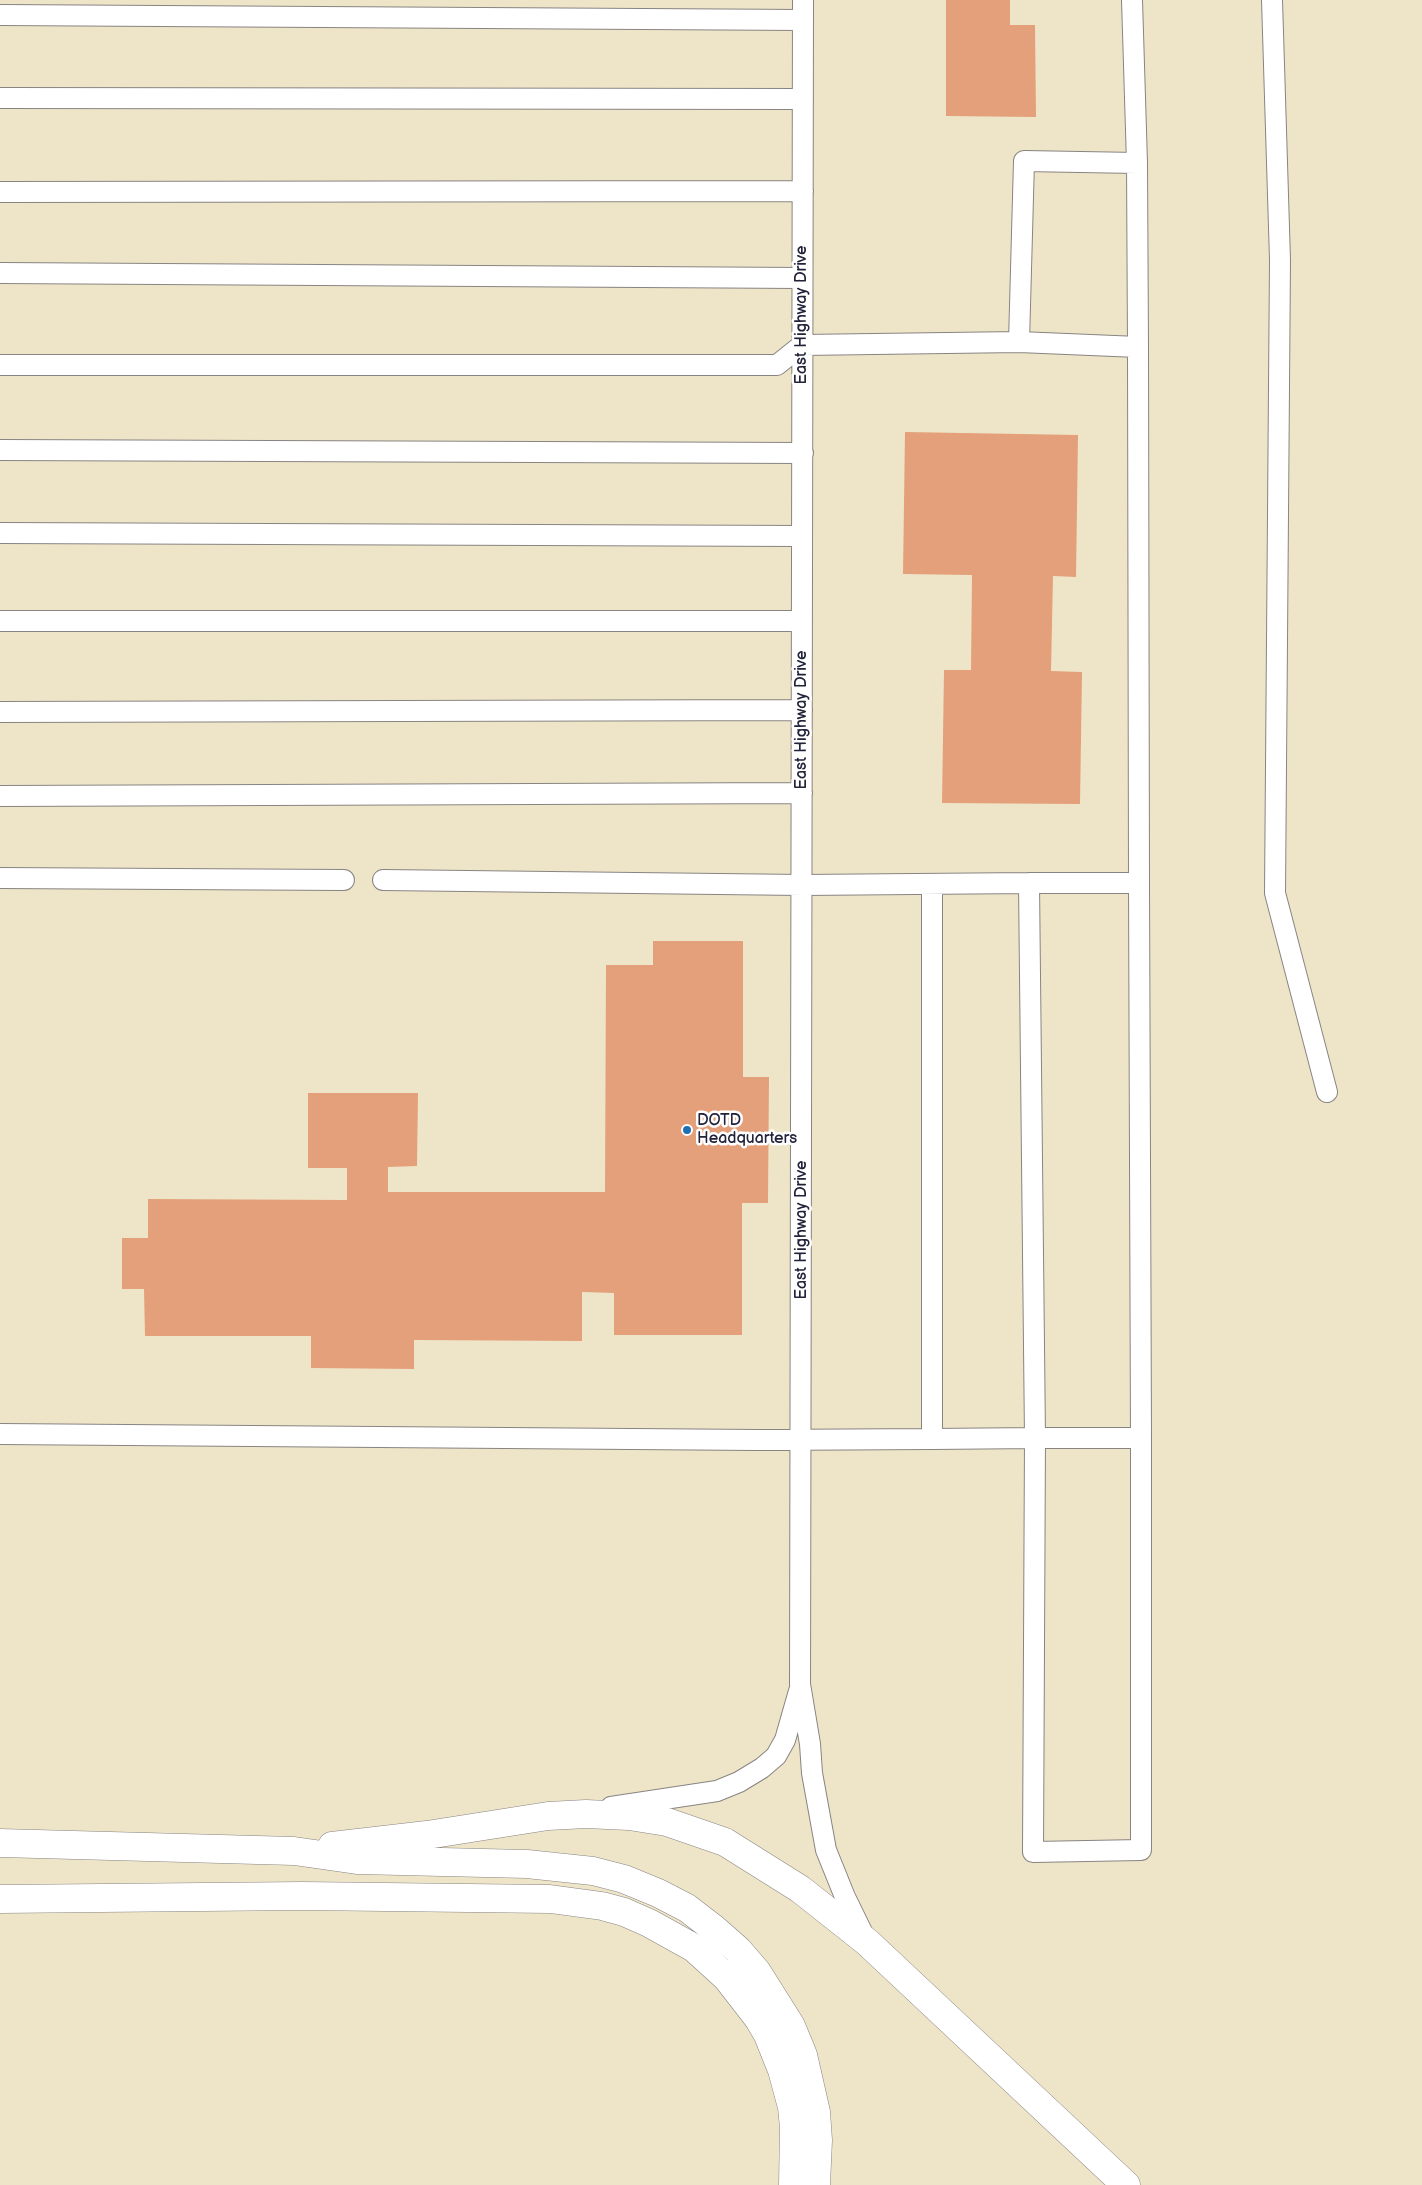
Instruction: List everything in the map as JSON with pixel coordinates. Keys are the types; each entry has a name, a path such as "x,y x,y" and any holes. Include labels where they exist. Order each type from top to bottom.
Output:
{"highway":[{"path":"294,1851 428,1835 548,1816 586,1814 629,1816 667,1822 725,1842 800,1889 867,1942 1126,2185"},
{"path":"0,1843 294,1851 357,1860 508,1863 584,1870 624,1879 658,1893 687,1908 713,1928 751,1965 791,2026 803,2055 816,2112 818,2140 816,2185"},
{"path":"0,1899 303,1896 550,1899 602,1906 624,1912 649,1922 694,1948 727,1978 758,2018 768,2035 782,2070 792,2108 794,2127 793,2185"}],"lane":[{"path":"1029,883 1035,1438 1033,1852 1140,1850 1141,1438 1138,347 1137,163 1132,0"},
{"path":"1272,0 1280,260 1275,893 1327,1092"},
{"path":"0,15 803,10"},
{"name":"East Highway Drive","path":"800,1684 802,1440 803,10"},
{"path":"0,98 803,99"},
{"path":"1019,342 1024,162 1137,163"},
{"path":"0,192 803,191"},
{"path":"0,273 802,278"},
{"path":"0,365 777,365 802,345 1019,342 1138,347"},
{"path":"0,450 802,453"},
{"path":"0,533 802,536"},
{"path":"0,621 802,621"},
{"path":"0,712 802,710"},
{"path":"0,796 802,793"},
{"path":"0,878 344,880"},
{"path":"383,880 802,886 1139,883"},
{"path":"932,884 932,1439"},
{"path":"0,1434 802,1440 1141,1438"},
{"path":"548,1816 684,1797 717,1791 739,1782 762,1768 776,1756 785,1740 800,1684"},
{"path":"800,1684 810,1744 812,1773 826,1850 845,1897 867,1942"}],"building":[{"path":"946,0 1010,0 1010,25 1035,25 1036,117 946,116"},
{"path":"905,432 1078,435 1076,577 1053,576 1051,671 1082,672 1080,804 942,803 944,670 971,670 972,575 903,574"},
{"name":"DOTD Headquarters","path":"653,941 743,941 743,1077 769,1077 768,1203 742,1203 742,1335 614,1335 614,1293 582,1292 582,1341 414,1340 414,1369 311,1368 311,1336 145,1336 144,1289 122,1289 122,1238 148,1238 148,1199 347,1200 347,1168 308,1168 308,1093 418,1093 417,1166 388,1167 388,1192 605,1192 606,965 653,965"}],"place":[{"name":"DOTD Headquarters","path":"687,1130"}]}
